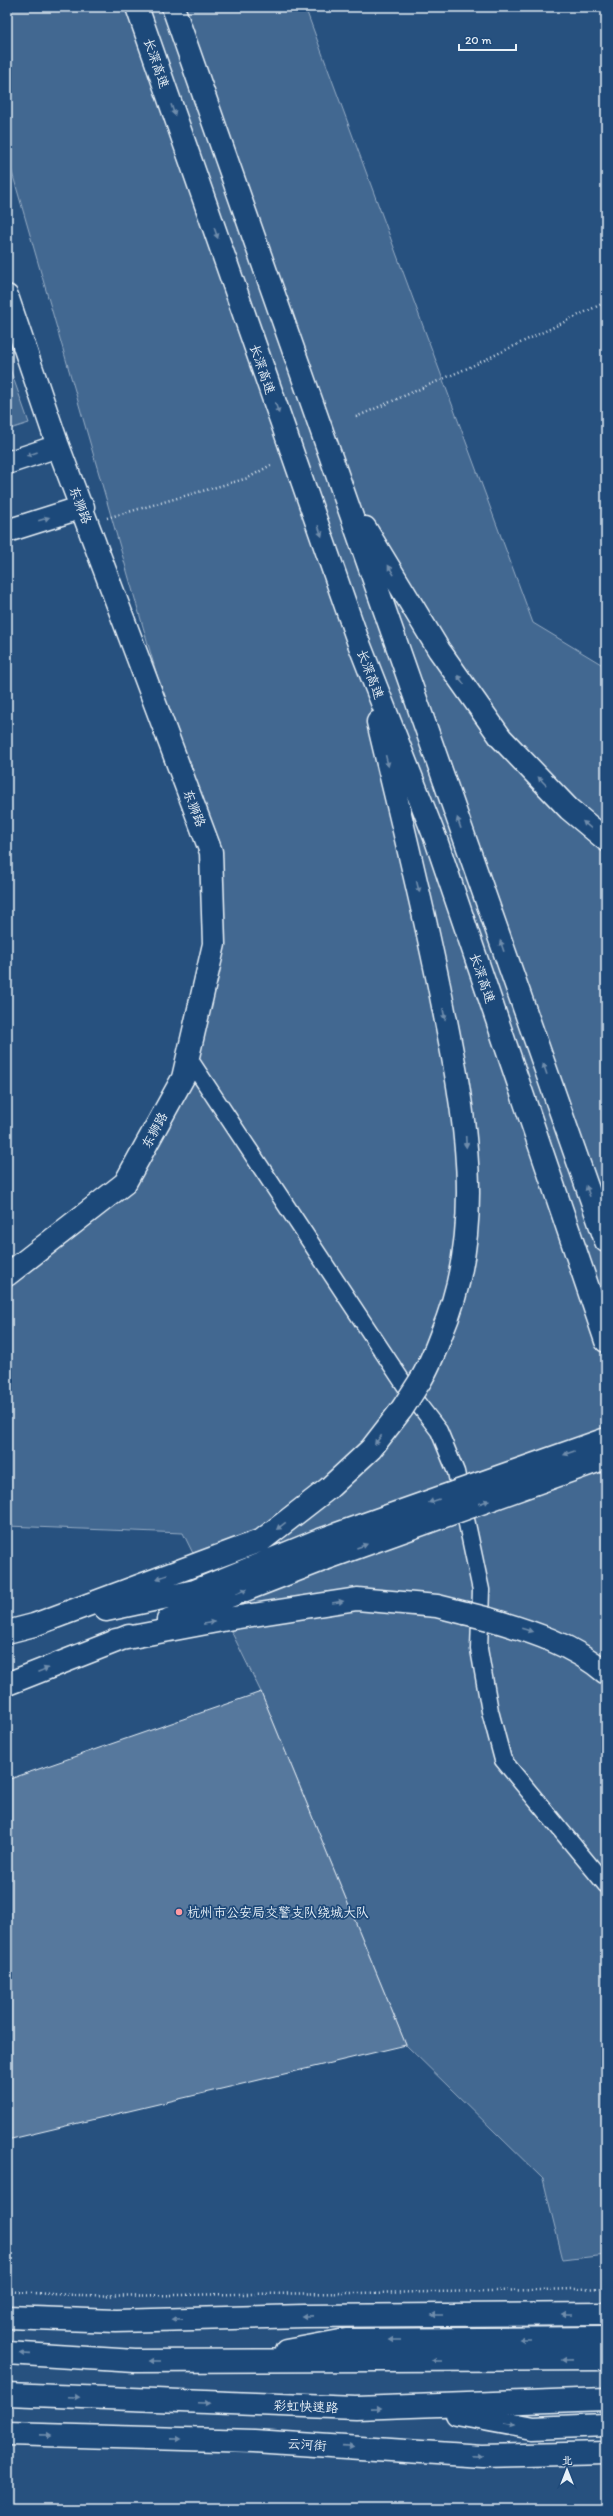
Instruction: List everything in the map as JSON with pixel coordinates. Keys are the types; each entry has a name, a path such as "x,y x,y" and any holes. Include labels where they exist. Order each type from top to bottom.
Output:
{"main road":[{"name":"长深高速","path":"137,7 358,641 436,840 606,1341"},
{"path":"173,7 606,1241"},
{"name":"东狮路","path":"7,296 58,446 86,516 211,852 214,944 183,1078 125,1183 7,1275"},
{"path":"7,463 58,446"},
{"path":"342,490 439,650 501,738 569,809 606,840"},
{"path":"7,531 86,516"},
{"path":"34,1625 262,1540 329,1488 366,1454 402,1409 427,1371 454,1305 466,1243 469,1188 466,1128 426,920 358,641"},
{"path":"7,1684 116,1640 321,1550 606,1439"},
{"path":"7,1632 194,1591 606,1458"},
{"path":"116,1640 233,1618 357,1600 437,1606 533,1631 594,1662 606,1673"},
{"path":"7,2317 116,2321 303,2316 606,2314"},
{"path":"236,2360 346,2340 606,2338"},
{"path":"7,2353 134,2361 606,2359"},
{"name":"彩虹快速路","path":"7,2394 356,2408 606,2399"},
{"path":"417,2407 533,2428 606,2425"},
{"name":"云河街","path":"7,2434 254,2441 482,2456 606,2453"}],"street":[{"path":"188,1057 412,1396 439,1431 456,1472 481,1590 480,1649 490,1711 503,1760 606,1885"}],"path":[{"path":"356,417 470,367 606,302"},
{"path":"86,516 248,478 271,465"},
{"path":"7,2291 33,2294 185,2295 524,2291 606,2288"}],"shaded area":[{"path":"7,7 305,7 533,623 606,667 606,2255 563,2260 543,2179 406,2045 261,1692 183,1533 7,1526 7,1268 125,1183 188,1057 214,944 197,814 7,155"},
{"path":"7,360 29,423 7,430"}],"building":[{"name":"杭州市公安局交警支队绕城大队","path":"261,1692 406,2045 7,2140 7,1780"}],"place":[{"name":"杭州市公安局交警支队绕城大队","path":"179,1912"}]}
